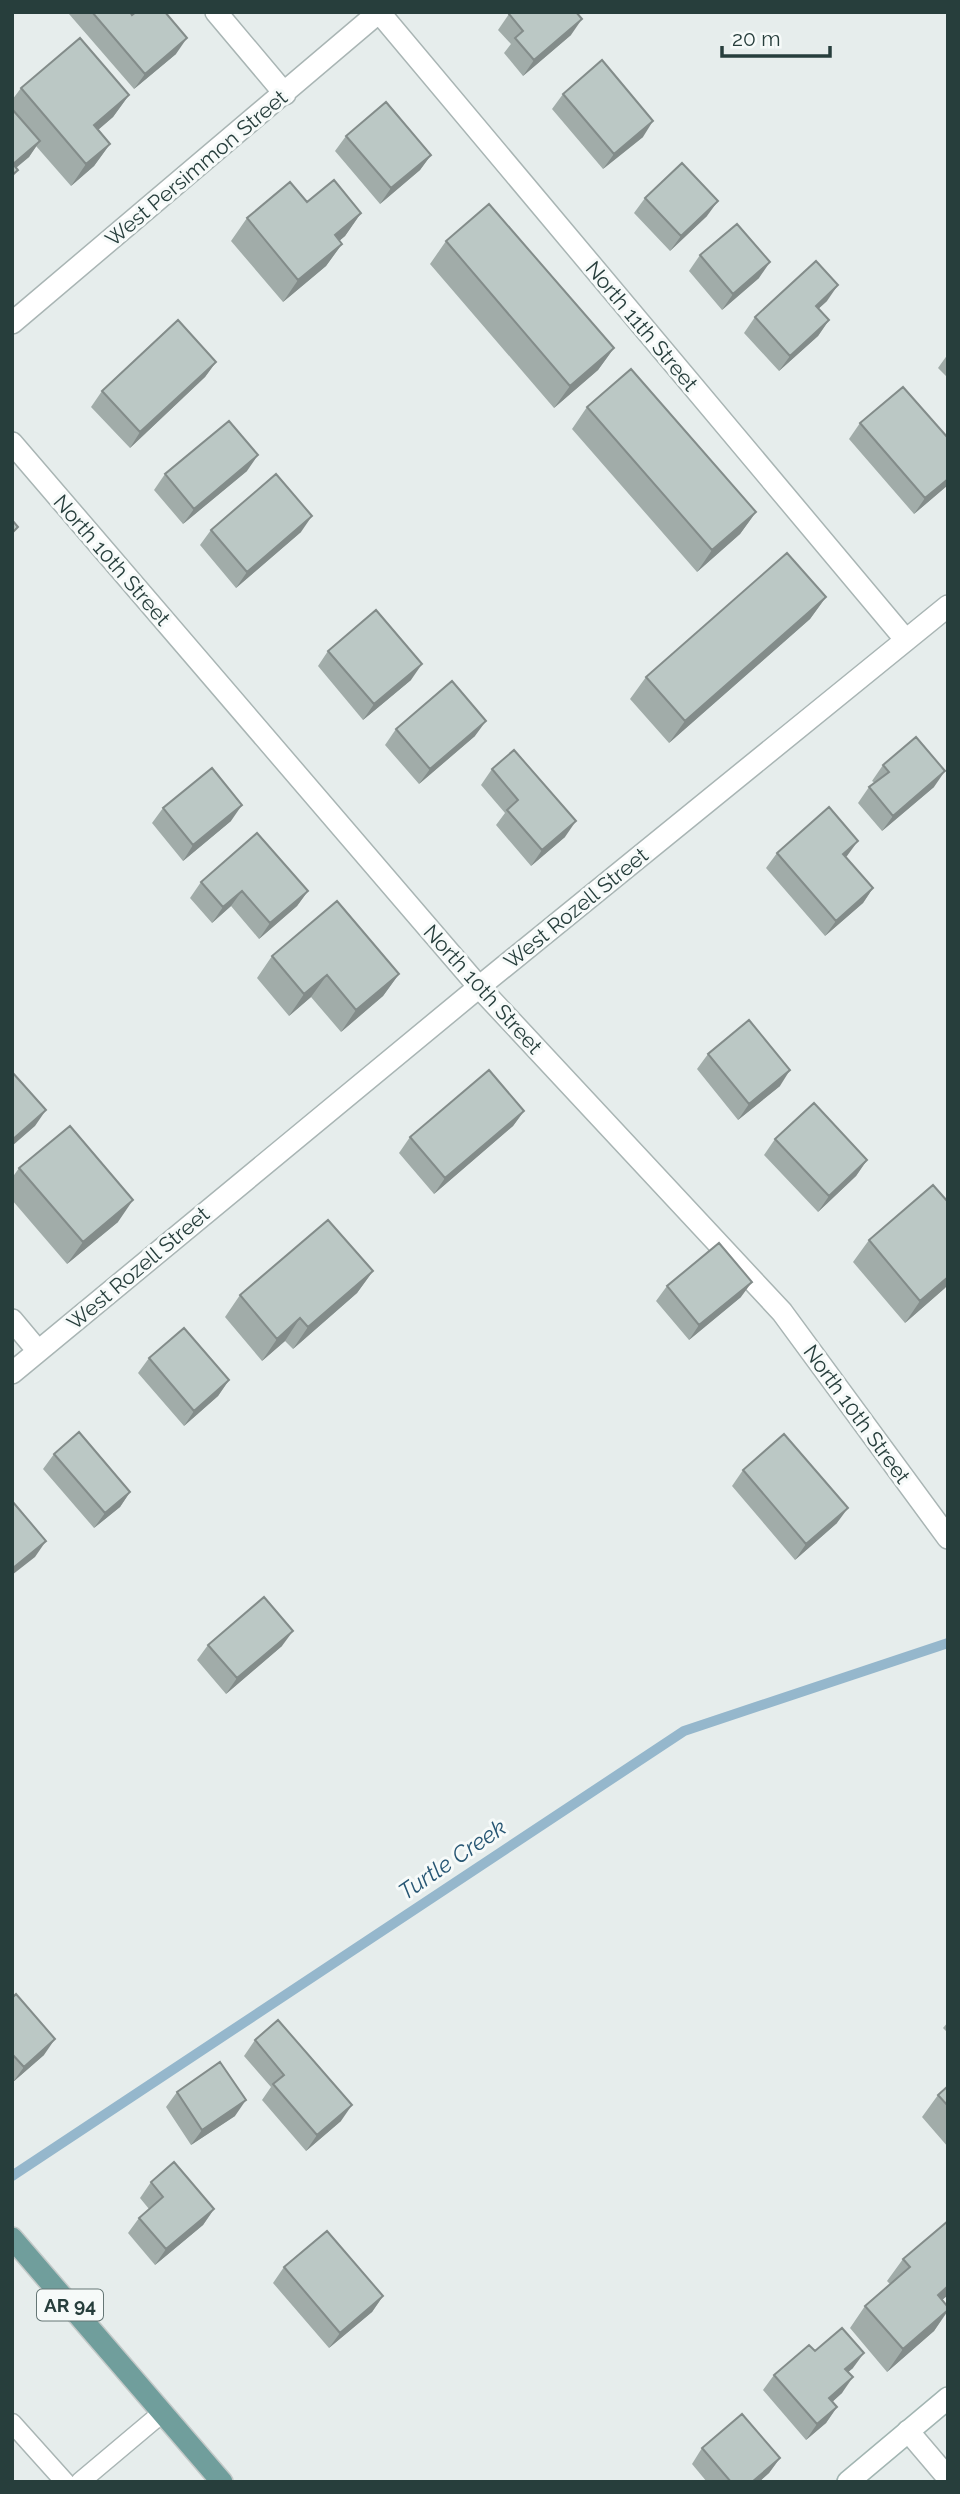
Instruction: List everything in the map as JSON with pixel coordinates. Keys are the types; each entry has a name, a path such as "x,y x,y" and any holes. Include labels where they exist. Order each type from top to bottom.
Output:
{"main road":[{"name":"AR 94","path":"12,2238 222,2482"}],"street":[{"path":"216,12 285,94"},
{"name":"West Persimmon Street","path":"12,323 379,12"},
{"name":"North 11th Street","path":"379,12 905,639"},
{"name":"North 10th Street","path":"12,443 479,987 782,1312 948,1538"},
{"name":"West Rozell Street","path":"12,1373 479,987 948,606"},
{"path":"12,1320 38,1351"},
{"path":"848,2482 948,2398"},
{"path":"908,2431 948,2478"}],"lane":[{"path":"80,2482 163,2413"},
{"path":"12,2423 65,2482"}],"building":[{"path":"92,12 130,12 132,15 136,12 165,12 187,38 145,74"},
{"path":"576,12 582,19 534,60 515,38 523,31 509,14"},
{"path":"80,38 129,95 94,125 110,144 86,164 21,88"},
{"path":"602,60 653,121 614,154 563,94"},
{"path":"386,102 431,155 391,188 346,136"},
{"path":"12,109 40,141 13,164 18,170 12,175"},
{"path":"682,163 718,201 681,236 645,198"},
{"path":"334,180 361,213 335,235 342,244 298,280 247,218 290,182 307,202"},
{"path":"489,204 614,348 570,386 446,241"},
{"path":"737,224 770,262 733,294 700,255"},
{"path":"816,261 838,285 816,306 829,320 790,356 755,317"},
{"path":"178,320 216,362 140,432 102,391"},
{"path":"631,369 756,512 712,550 587,407"},
{"path":"903,387 948,438 948,479 925,498 860,423"},
{"path":"229,421 258,455 194,509 165,474"},
{"path":"276,474 312,516 247,572 211,530"},
{"path":"12,520 18,527 12,533"},
{"path":"787,553 826,597 685,721 646,677"},
{"path":"376,610 422,664 374,704 328,651"},
{"path":"452,681 486,721 430,769 396,729"},
{"path":"916,737 945,771 893,816 869,787 889,772 883,765"},
{"path":"514,750 576,821 542,850 507,810 518,800 492,769"},
{"path":"212,768 242,805 193,845 163,808"},
{"path":"829,807 858,841 843,854 873,888 836,921 777,853"},
{"path":"257,833 308,891 270,923 242,891 223,907 201,882"},
{"path":"337,901 399,974 356,1010 327,975 304,994 272,956"},
{"path":"749,1020 790,1070 749,1104 708,1054"},
{"path":"489,1070 524,1111 445,1178 410,1137"},
{"path":"12,1072 46,1110 12,1140"},
{"path":"814,1103 867,1160 829,1196 775,1139"},
{"path":"70,1126 133,1200 83,1242 19,1168"},
{"path":"933,1185 948,1202 948,1277 920,1301 869,1240"},
{"path":"328,1220 373,1271 308,1327 300,1318 277,1339 240,1295"},
{"path":"719,1243 752,1282 699,1325 667,1286"},
{"path":"184,1328 229,1380 194,1411 149,1358"},
{"path":"79,1432 130,1492 105,1513 54,1454"},
{"path":"784,1434 848,1508 806,1544 743,1470"},
{"path":"12,1501 46,1541 13,1568 12,1568"},
{"path":"264,1597 293,1631 237,1678 208,1645"},
{"path":"16,1994 55,2039 24,2067 12,2054 12,1998"},
{"path":"278,2020 352,2105 317,2135 273,2084 284,2075 255,2040"},
{"path":"220,2062 246,2100 202,2130 177,2092"},
{"path":"948,2086 948,2106 938,2095"},
{"path":"174,2162 214,2209 166,2249 139,2218 163,2197 151,2182"},
{"path":"948,2221 948,2286 938,2295 948,2310 903,2349 865,2306 910,2267 903,2259"},
{"path":"327,2231 383,2296 340,2333 284,2267"},
{"path":"842,2328 864,2353 845,2369 853,2377 829,2398 837,2407 817,2424 774,2375 809,2345 815,2351"},
{"path":"742,2414 780,2458 752,2482 731,2482 702,2448"}],"waterway":[{"name":"Turtle Creek","path":"12,2176 684,1731 948,1643"}]}
